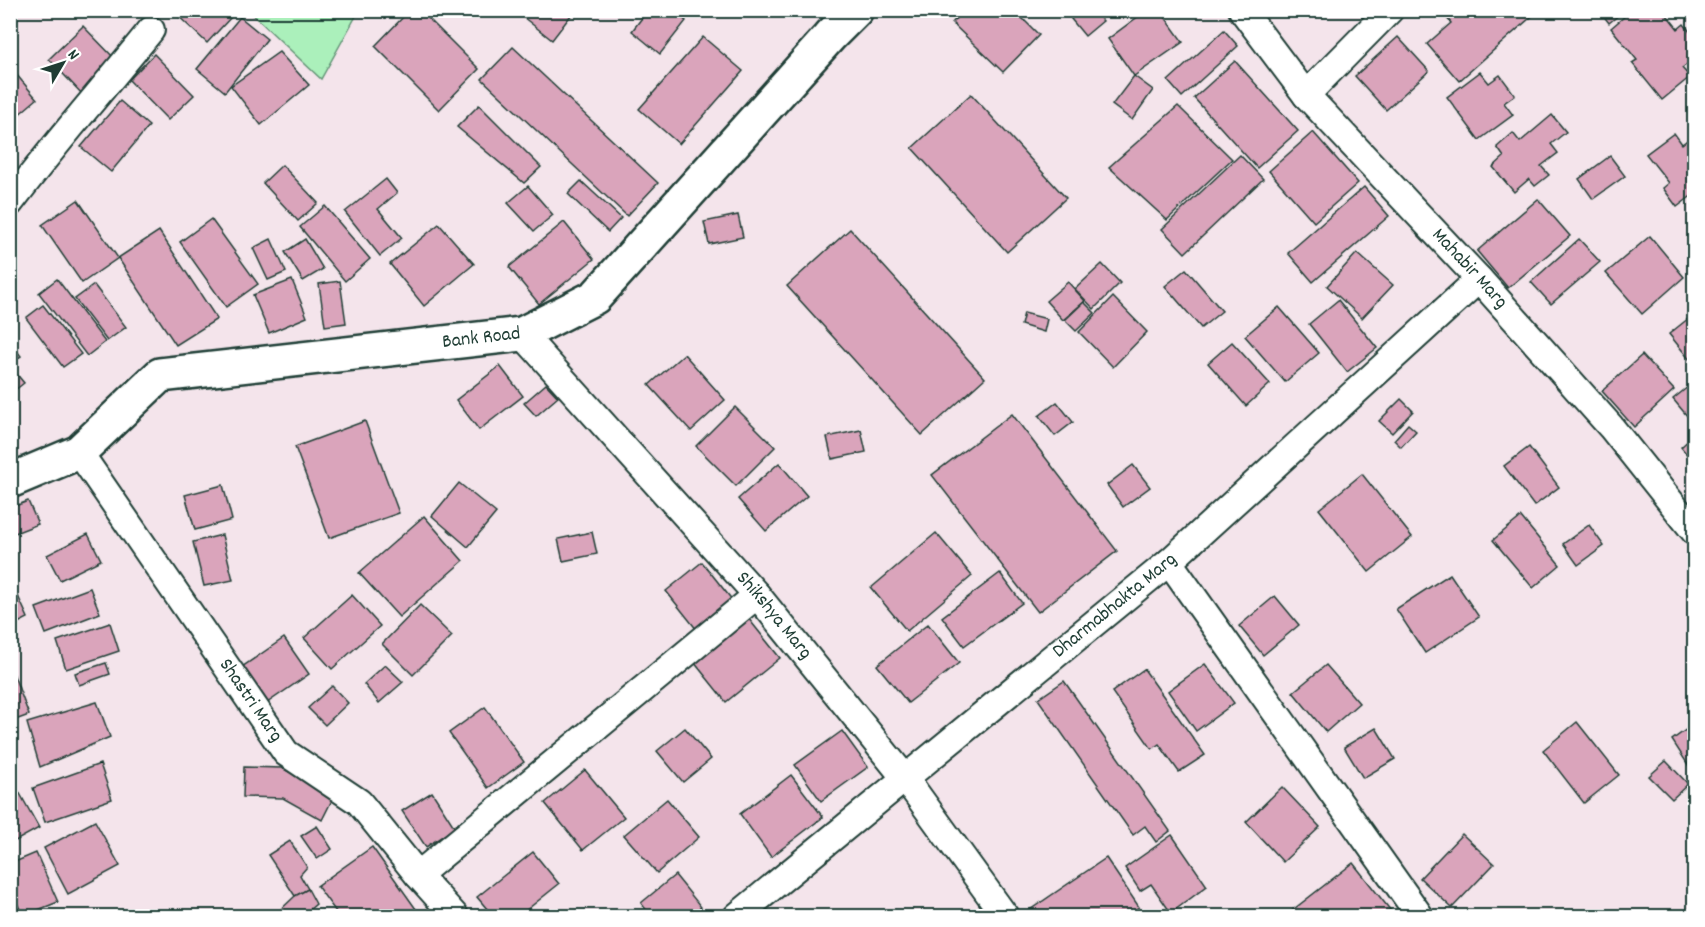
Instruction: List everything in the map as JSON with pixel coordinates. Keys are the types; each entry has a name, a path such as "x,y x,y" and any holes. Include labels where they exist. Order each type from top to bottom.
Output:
{"main road":[{"name":"Bank Road","path":"10,481 80,452 160,375 522,334 595,297 856,10"}],"street":[{"name":"Mahabir Marg","path":"1242,10 1306,95 1479,279 1611,427 1695,531"},
{"path":"1306,95 1390,10"},
{"path":"10,203 41,162 151,30"},
{"name":"Dharmabhakta Marg","path":"737,916 1169,562 1479,279"},
{"name":"Shikshya Marg","path":"522,334 757,595 905,778 1005,916"},
{"name":"Shastri Marg","path":"80,452 286,753 359,802 454,916"},
{"path":"1169,562 1420,916"},
{"path":"418,875 757,595"}],"green space":[{"path":"249,11 352,11 356,16 321,79"}],"building":[{"path":"226,10 232,16 207,43 173,11"},
{"path":"410,10 420,10 479,69 439,110 375,46"},
{"path":"529,10 575,10 552,40 523,17"},
{"path":"648,10 672,10 686,21 660,54 632,31"},
{"path":"964,10 1014,10 1039,35 1003,72 952,23"},
{"path":"1080,10 1093,10 1103,21 1085,36 1071,19"},
{"path":"1147,10 1160,10 1183,42 1134,76 1108,39"},
{"path":"1440,10 1539,10 1459,81 1427,44 1451,23"},
{"path":"1599,10 1625,10 1609,23"},
{"path":"1632,10 1663,10 1678,29 1684,24 1694,37 1694,59 1682,68 1690,77 1662,100 1632,63 1637,60 1611,28"},
{"path":"240,17 267,39 225,92 197,69"},
{"path":"83,26 117,61 83,95 49,59"},
{"path":"1224,30 1238,46 1182,97 1168,81"},
{"path":"703,37 743,71 679,144 639,109"},
{"path":"1398,37 1429,71 1386,110 1355,76"},
{"path":"513,47 658,183 627,216 482,79"},
{"path":"279,52 309,85 261,125 231,86"},
{"path":"154,54 194,95 168,120 129,80"},
{"path":"1235,61 1298,131 1257,168 1194,98"},
{"path":"10,67 37,99 10,122"},
{"path":"1480,72 1489,83 1500,75 1515,95 1504,103 1513,115 1479,140 1447,97"},
{"path":"1134,76 1153,90 1132,120 1112,105"},
{"path":"971,94 1066,198 1007,252 912,148"},
{"path":"120,101 149,126 111,172 81,147"},
{"path":"479,105 541,167 524,183 457,127"},
{"path":"1178,106 1232,159 1167,220 1109,167"},
{"path":"1552,115 1566,132 1551,144 1558,153 1541,166 1549,175 1535,186 1529,179 1514,192 1493,167 1504,157 1497,147 1513,133 1520,142"},
{"path":"1313,132 1358,183 1314,222 1269,171"},
{"path":"1674,133 1682,144 1694,135 1694,194 1677,207 1663,188 1669,183 1646,154"},
{"path":"1240,155 1263,179 1185,253 1162,229"},
{"path":"1610,156 1625,176 1593,199 1579,179"},
{"path":"282,165 318,203 298,221 263,183"},
{"path":"386,179 397,193 378,209 402,238 380,256 345,212"},
{"path":"581,181 621,218 608,232 568,194"},
{"path":"528,186 553,215 534,231 508,203"},
{"path":"1364,187 1389,216 1313,282 1288,253"},
{"path":"1538,199 1570,236 1508,288 1477,251"},
{"path":"78,200 118,258 82,283 42,225"},
{"path":"325,206 370,259 345,281 300,227"},
{"path":"738,215 743,237 709,244 704,222"},
{"path":"211,219 258,284 226,307 180,242"},
{"path":"564,222 594,259 539,304 509,267"},
{"path":"439,224 474,264 424,306 390,264"},
{"path":"850,229 985,378 922,435 787,286"},
{"path":"159,231 217,319 176,345 118,258"},
{"path":"1650,236 1684,277 1642,314 1606,273"},
{"path":"271,239 286,272 268,280 253,248"},
{"path":"305,239 323,269 303,281 285,252"},
{"path":"1579,239 1600,262 1551,304 1531,282"},
{"path":"1357,253 1393,285 1362,318 1327,286"},
{"path":"1102,264 1120,283 1094,309 1075,289"},
{"path":"1186,269 1222,311 1201,328 1165,286"},
{"path":"57,279 105,342 87,356 39,293"},
{"path":"292,280 307,317 269,333 253,295"},
{"path":"340,281 346,323 325,326 319,284"},
{"path":"1068,282 1085,301 1063,320 1046,301"},
{"path":"94,285 126,327 107,341 75,299"},
{"path":"1113,297 1147,332 1113,367 1079,332"},
{"path":"1338,300 1377,348 1347,372 1309,324"},
{"path":"1084,302 1095,313 1076,331 1065,320"},
{"path":"43,305 81,354 63,367 26,318"},
{"path":"1279,307 1319,353 1285,382 1245,336"},
{"path":"1024,313 1047,319 1044,332 1021,325"},
{"path":"1694,314 1694,365 1669,334"},
{"path":"10,342 21,356 10,364"},
{"path":"1232,342 1270,384 1246,406 1208,363"},
{"path":"684,354 725,400 691,431 649,385"},
{"path":"1642,355 1674,390 1634,427 1602,391"},
{"path":"10,366 24,383 10,394"},
{"path":"500,366 523,396 479,430 456,400"},
{"path":"1694,382 1694,412 1688,417 1673,399"},
{"path":"546,384 558,397 536,416 524,403"},
{"path":"1401,399 1413,411 1392,433 1379,421"},
{"path":"1057,402 1073,422 1055,436 1039,416"},
{"path":"735,407 775,447 736,486 696,446"},
{"path":"1012,414 1117,551 1038,612 932,475"},
{"path":"365,421 399,513 329,538 295,447"},
{"path":"1408,424 1416,431 1401,447 1394,440"},
{"path":"861,430 866,452 832,459 827,437"},
{"path":"1694,435 1694,463 1681,447"},
{"path":"1529,447 1559,487 1534,506 1504,466"},
{"path":"779,463 807,496 766,531 738,499"},
{"path":"1133,465 1150,487 1123,507 1107,485"},
{"path":"1362,474 1412,537 1369,572 1319,509"},
{"path":"459,483 496,513 468,547 432,516"},
{"path":"223,485 232,520 195,530 185,495"},
{"path":"28,501 38,524 10,535 10,508"},
{"path":"424,516 463,561 399,617 359,573"},
{"path":"1521,517 1560,565 1533,588 1493,540"},
{"path":"1589,525 1604,546 1578,565 1563,544"},
{"path":"592,532 597,554 563,561 558,539"},
{"path":"936,533 972,576 907,631 871,588"},
{"path":"88,534 101,560 60,580 47,555"},
{"path":"222,535 233,580 204,586 193,542"},
{"path":"702,562 733,601 697,630 666,591"},
{"path":"1000,573 1022,603 964,646 942,617"},
{"path":"1450,574 1479,617 1425,653 1396,609"},
{"path":"90,588 100,613 46,634 36,608"},
{"path":"352,595 380,626 332,669 304,638"},
{"path":"18,596 28,618 10,627 10,600"},
{"path":"1275,596 1299,625 1263,655 1239,626"},
{"path":"420,605 452,636 413,675 382,644"},
{"path":"748,618 780,658 726,702 694,662"},
{"path":"110,623 119,651 66,669 57,641"},
{"path":"928,624 959,663 908,703 877,665"},
{"path":"284,638 309,674 267,703 242,667"},
{"path":"106,663 110,674 79,685 75,673"},
{"path":"1205,664 1234,703 1196,731 1168,691"},
{"path":"10,665 29,715 10,722"},
{"path":"385,665 403,682 379,703 364,684"},
{"path":"1326,665 1359,703 1326,732 1293,692"},
{"path":"1144,669 1205,755 1179,772 1159,744 1152,749 1112,692"},
{"path":"1064,681 1170,831 1156,842 1145,826 1133,835 1038,699"},
{"path":"332,686 348,703 325,725 308,708"},
{"path":"97,702 110,737 40,767 27,723"},
{"path":"485,707 524,762 488,788 449,733"},
{"path":"1577,722 1619,775 1584,803 1543,750"},
{"path":"1694,724 1694,774 1672,740"},
{"path":"685,728 711,759 683,782 657,751"},
{"path":"1376,728 1395,759 1363,778 1344,747"},
{"path":"842,731 868,767 821,801 795,765"},
{"path":"1666,761 1688,784 1672,799 1649,776"},
{"path":"100,764 112,799 45,822 33,788"},
{"path":"244,767 282,768 334,796 322,820 283,798 243,797"},
{"path":"585,770 624,817 583,850 545,803"},
{"path":"791,775 823,817 771,857 740,814"},
{"path":"13,781 39,828 10,844 10,782"},
{"path":"1282,787 1320,827 1283,862 1246,822"},
{"path":"432,792 455,828 426,847 402,811"},
{"path":"667,799 699,837 657,873 624,835"},
{"path":"95,821 120,866 68,894 44,848"},
{"path":"317,826 332,849 317,859 301,836"},
{"path":"1462,834 1494,864 1452,908 1420,878"},
{"path":"1172,835 1207,886 1171,913 1151,884 1140,891 1125,868"},
{"path":"290,841 307,867 300,875 308,889 295,896 268,855"},
{"path":"372,847 421,916 387,916 385,914 381,916 339,916 317,886"},
{"path":"533,852 559,884 519,916 493,916 477,897"},
{"path":"36,853 58,902 23,916 10,887 10,864"},
{"path":"1106,858 1139,907 1126,916 1021,916"},
{"path":"1353,863 1395,916 1285,916"},
{"path":"675,875 701,907 689,916 651,916 641,903"},
{"path":"308,889 316,904 302,916 274,916 295,896"}]}
